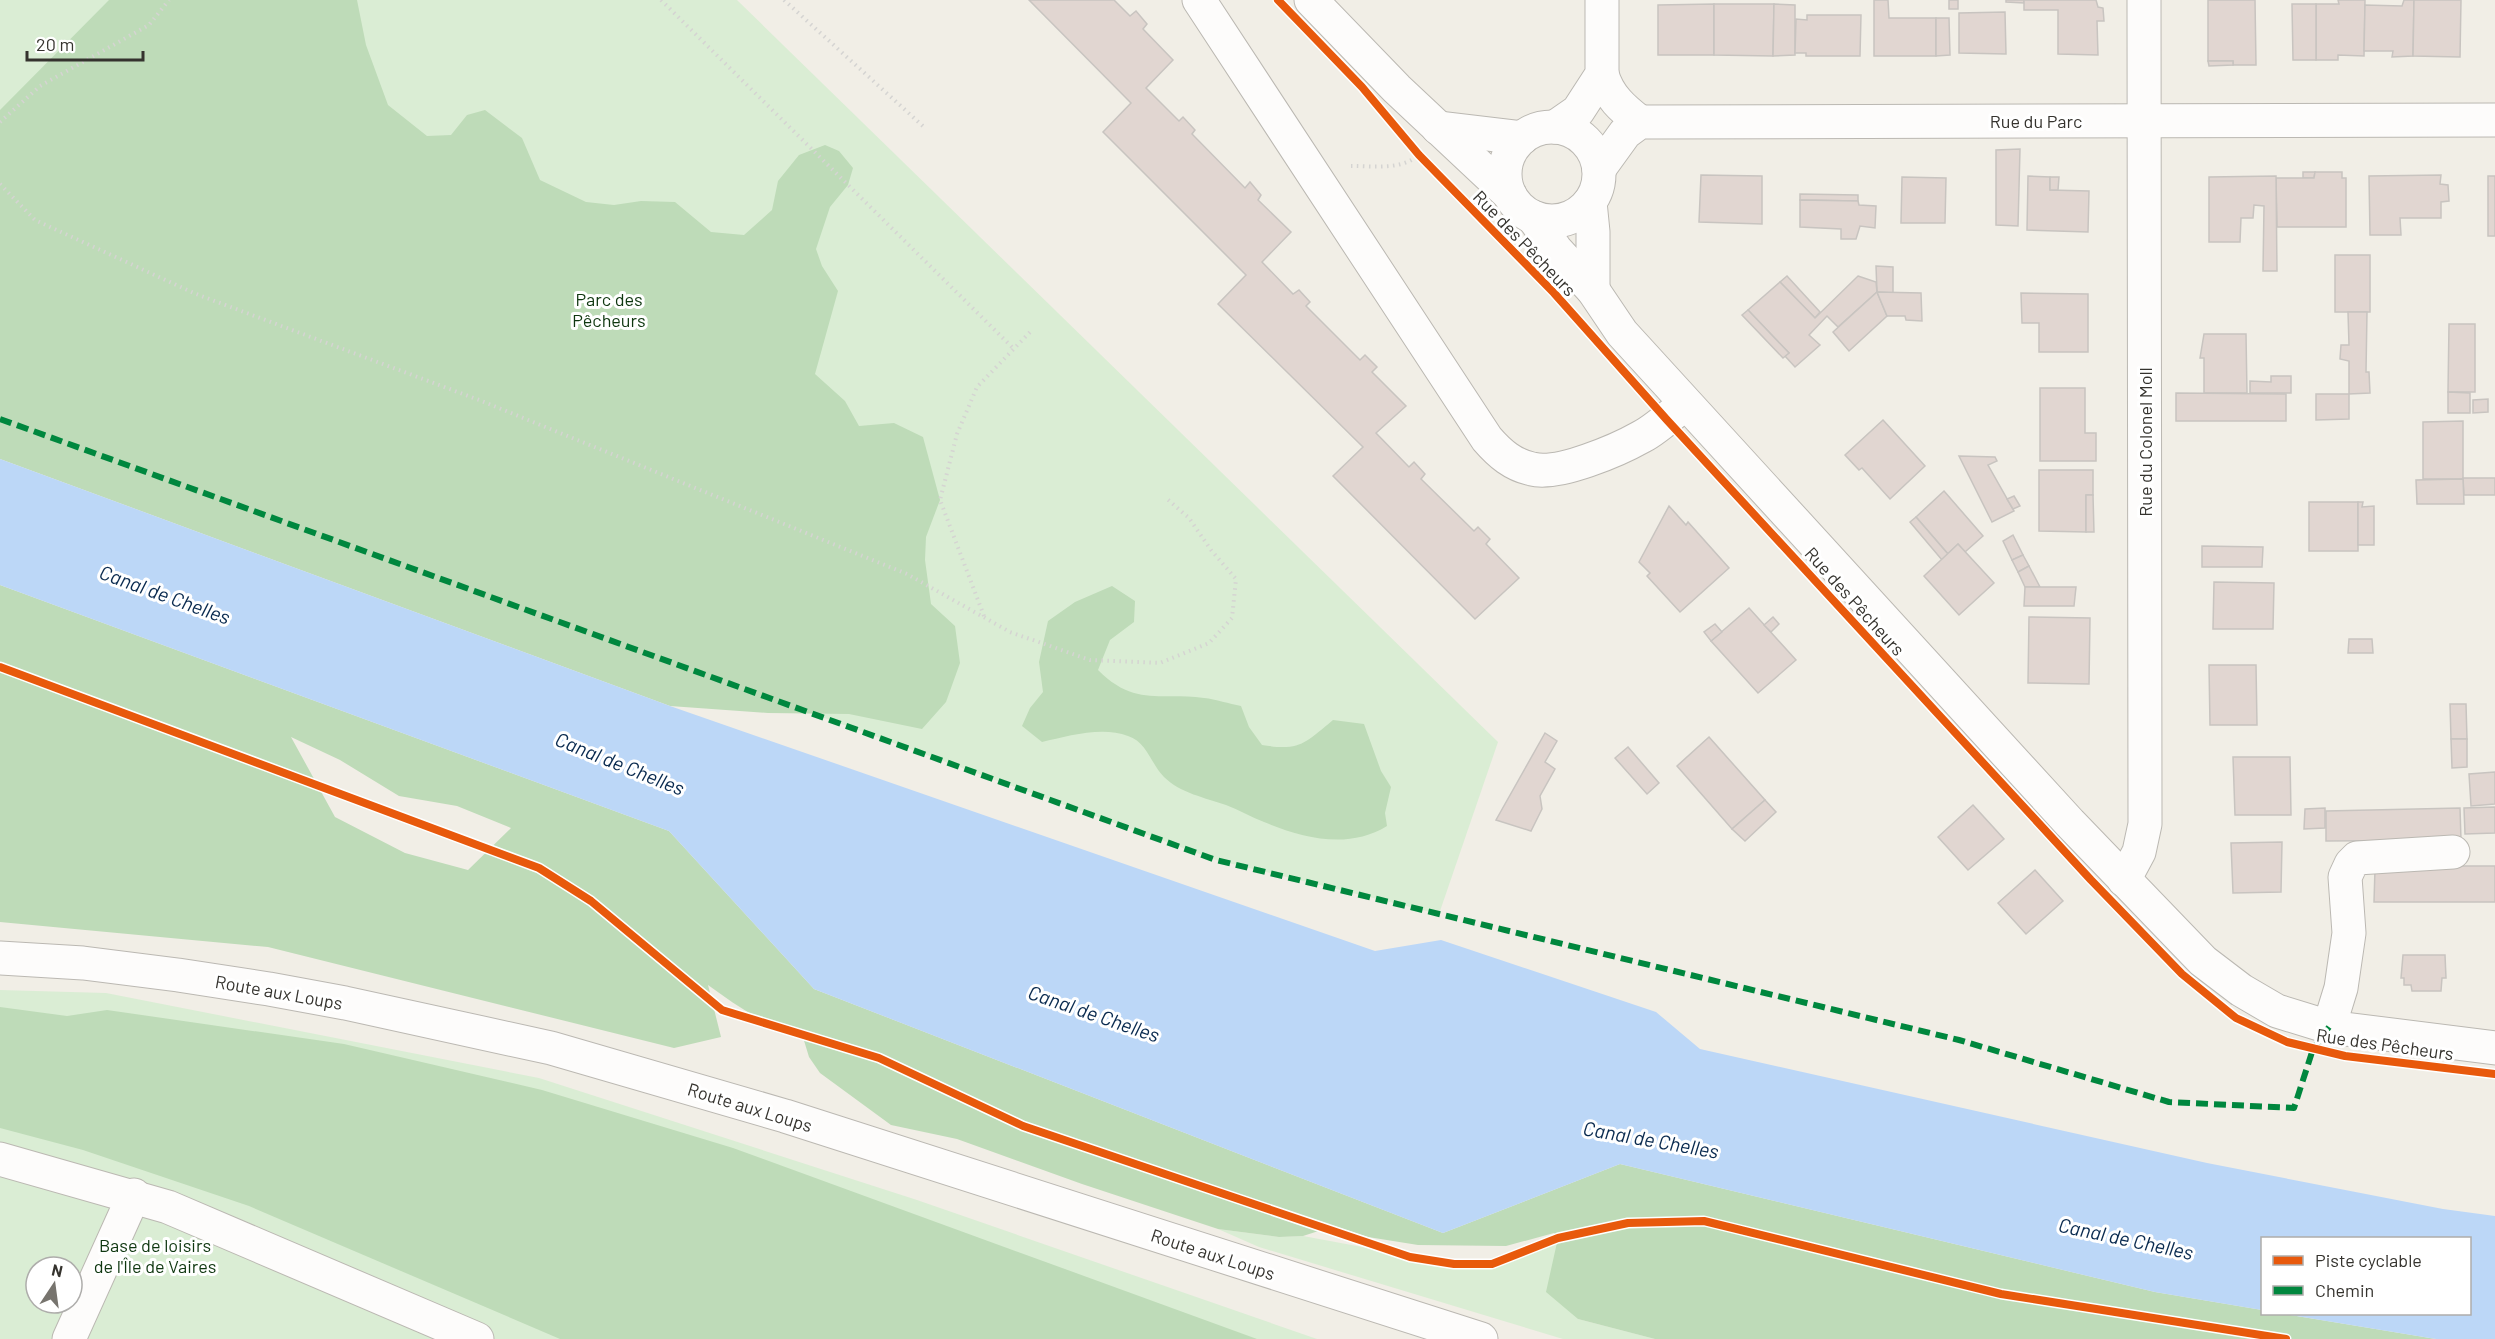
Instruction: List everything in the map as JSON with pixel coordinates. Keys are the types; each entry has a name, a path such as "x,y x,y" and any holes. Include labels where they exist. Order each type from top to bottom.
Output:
{"street":[{"path":"1198,0 1487,439 1499,453 1514,463 1534,470 1552,471 1576,464 1642,437 1667,420 1685,402"},
{"name":"Rue des Pêcheurs","path":"1311,0 1397,89 1510,195"},
{"path":"1599,169 1625,133 1640,122 1613,98 1606,87 1602,74 1602,0"},
{"name":"Rue du Colonel Moll","path":"2124,880 2139,852 2145,824 2144,0"},
{"path":"1555,127 1578,111 1602,74"},
{"name":"Rue du Parc","path":"1640,122 2495,120"},
{"path":"1555,127 1571,131 1585,140 1594,153 1599,169 1596,193 1590,202 1578,213 1564,220 1549,221 1533,217 1520,208 1510,195 1505,170 1514,147 1522,138 1543,128 1555,127"},
{"path":"1438,128 1522,138"},
{"name":"Rue des Pêcheurs","path":"1590,202 1593,232 1593,290"},
{"name":"Rue des Pêcheurs","path":"1533,217 1556,250 1593,290 1622,333 2124,880 2203,961 2241,990 2277,1011 2329,1028 2495,1048"},
{"path":"2329,1028 2342,988 2349,933 2345,877 2351,864 2357,858 2453,852"},
{"name":"Route aux Loups","path":"0,958 95,965 269,989 345,1003 551,1048 785,1116 1481,1339"},
{"path":"0,1159 134,1195 168,1207 477,1339"},
{"path":"69,1339 134,1195"}],"path":[{"path":"0,122 40,86 149,26 169,0"},
{"path":"661,0 1014,349"},
{"path":"784,0 924,127"},
{"path":"1412,147 1427,163"},
{"path":"1312,173 1336,166 1391,166 1409,163 1419,155"},
{"path":"0,184 35,220 196,294 479,400 907,574 1010,632 1090,660 1160,663 1209,643 1232,618 1236,579 1211,550 1189,518 1166,498"},
{"path":"984,617 940,500 957,434 977,387 1032,330"}],"green space":[{"name":"Parc des Pêcheurs","path":"0,0 737,0 1498,742 1439,914 1216,860 0,419"},
{"path":"109,0 357,0 366,45 388,105 427,136 451,135 467,115 485,110 522,138 540,180 586,202 614,205 641,201 675,202 711,232 744,235 772,210 778,181 799,155 825,145 839,151 853,168 848,185 830,207 816,249 822,266 838,291 815,374 845,401 859,426 894,423 923,437 940,500 926,537 925,560 931,604 955,626 960,663 946,702 922,729 849,714 768,713 670,706 0,459 0,110"},
{"path":"0,585 669,831 814,989 1443,1233 1620,1164 2155,1292 2261,1310 2261,1315 2290,1315 2436,1339 1655,1339 1578,1319 1546,1292 1558,1238 1554,1233 1506,1246 1418,1245 1368,1237 1334,1226 1303,1236 1279,1237 1218,1229 957,1139 891,1125 820,1073 809,1057 802,1034 764,1021 708,985 721,1037 674,1048 268,947 0,922","holes":["291,737 340,760 399,796 457,806 511,828 468,870 405,853 335,817"]},
{"path":"1112,586 1135,601 1134,622 1110,640 1098,670 1111,682 1136,694 1213,699 1241,706 1249,727 1262,745 1285,747 1301,744 1333,720 1364,724 1381,771 1391,787 1385,813 1387,826 1357,838 1341,840 1294,833 1170,783 1140,743 1128,736 1096,732 1042,742 1022,726 1030,708 1043,692 1039,662 1048,621 1075,602"},
{"name":"Base de loisirs de l'Île de Vaires","path":"0,990 106,993 539,1078 917,1200 1317,1339 0,1339"},
{"path":"0,1007 67,1016 107,1010 344,1044 542,1090 733,1148 1257,1339 560,1339 249,1206 83,1150 0,1128"},
{"path":"1218,1229 1279,1237 1303,1236 1454,1264 1492,1264 1558,1238 1578,1319 1655,1339 1563,1339 1259,1247"}],"water":[{"name":"Canal de Chelles","path":"0,459 670,706 1375,951 1441,940 1656,1012 1700,1049 2207,1163 2443,1209 2495,1216 2495,1339 2436,1339 2290,1315 2471,1315 2471,1237 2261,1237 2261,1310 2155,1292 1620,1164 1443,1233 814,989 669,831 0,585"}],"building":[{"path":"1029,0 1114,0 1130,16 1136,11 1147,24 1143,29 1173,60 1146,88 1179,121 1183,117 1195,130 1192,134 1245,188 1250,182 1261,195 1258,200 1291,232 1262,262 1293,294 1299,290 1310,302 1306,306 1360,360 1365,355 1377,367 1372,372 1406,406 1376,433 1409,467 1414,462 1425,474 1421,479 1474,531 1478,527 1490,539 1486,544 1519,578 1475,619 1333,476 1363,447 1218,304 1246,275 1103,132 1131,103"},
{"path":"1874,0 1888,0 1889,18 1936,18 1936,56 1874,56"},
{"path":"1949,0 1958,0 1958,9 1949,9"},
{"path":"2006,0 2024,0 2024,3 2006,2"},
{"path":"2024,0 2096,0 2098,7 2103,8 2104,21 2097,21 2098,55 2058,54 2058,10 2024,10"},
{"path":"2208,0 2255,0 2256,65 2233,65 2233,61 2208,61"},
{"path":"2338,0 2365,0 2364,56 2338,55 2338,60 2316,60 2316,4 2339,4"},
{"path":"2404,0 2414,0 2413,56 2392,57 2393,51 2364,51 2365,5 2402,6"},
{"path":"2414,0 2461,0 2460,57 2413,56"},
{"path":"1714,4 1714,55 1658,55 1658,5"},
{"path":"1714,4 1774,4 1773,56 1714,55"},
{"path":"1774,4 1795,5 1795,55 1773,56"},
{"path":"2292,4 2316,4 2316,60 2293,60"},
{"path":"2005,12 2006,54 1959,53 1959,13"},
{"path":"1807,15 1861,15 1860,56 1806,56 1806,53 1795,53 1796,19 1807,20"},
{"path":"1936,18 1949,18 1950,55 1936,56"},
{"path":"2208,61 2233,61 2233,65 2209,66"},
{"path":"2020,149 2018,226 1996,225 1996,150"},
{"path":"2303,172 2315,172 2314,178 2303,178"},
{"path":"2315,172 2342,172 2342,178 2346,178 2346,227 2277,227 2276,178 2314,178"},
{"path":"1701,175 1762,176 1762,224 1699,222"},
{"path":"2441,175 2440,184 2448,185 2449,201 2441,202 2441,218 2400,218 2401,235 2370,235 2369,176"},
{"path":"2028,176 2050,177 2050,190 2089,191 2088,232 2027,230"},
{"path":"2276,176 2277,271 2263,271 2264,206 2254,205 2253,218 2241,218 2240,242 2209,242 2209,177"},
{"path":"2488,176 2495,176 2495,236 2488,236"},
{"path":"1902,177 1946,178 1945,223 1901,223"},
{"path":"2050,177 2059,177 2058,190 2050,190"},
{"path":"1800,194 1858,195 1858,201 1800,200"},
{"path":"1800,200 1858,201 1859,205 1876,206 1875,228 1860,226 1856,239 1841,239 1841,229 1800,227"},
{"path":"2335,255 2370,255 2370,312 2335,312"},
{"path":"1876,266 1893,267 1893,293 1877,292"},
{"path":"1787,276 1820,312 1815,318 1780,282"},
{"path":"1858,276 1876,282 1877,292 1838,327 1827,316 1809,335 1820,345 1795,367 1785,356 1789,353 1748,310 1780,282 1815,318"},
{"path":"1877,292 1887,316 1849,351 1833,332"},
{"path":"1877,292 1921,293 1922,321 1906,320 1905,316 1887,316"},
{"path":"2021,293 2088,294 2088,352 2039,352 2039,323 2022,323"},
{"path":"1748,310 1789,353 1783,358 1742,315"},
{"path":"2348,312 2367,312 2366,372 2369,372 2370,393 2349,394 2349,361 2340,359 2341,345 2349,345"},
{"path":"2449,324 2475,324 2475,392 2448,392"},
{"path":"2204,334 2246,334 2247,393 2204,393 2204,358 2200,358"},
{"path":"2271,376 2291,376 2291,393 2250,393 2250,381 2271,382"},
{"path":"2040,388 2085,388 2085,433 2096,433 2096,461 2040,461"},
{"path":"2448,392 2470,393 2470,413 2448,413"},
{"path":"2176,393 2286,394 2286,421 2176,421"},
{"path":"2316,394 2349,394 2349,419 2316,420"},
{"path":"2488,399 2488,412 2473,413 2473,400"},
{"path":"1883,420 1925,466 1890,499 1862,468 1859,470 1845,455"},
{"path":"2463,421 2463,479 2423,479 2423,422"},
{"path":"1959,456 1995,457 1997,461 1988,465 2014,511 1992,522"},
{"path":"2039,470 2093,470 2093,495 2086,495 2086,532 2039,531"},
{"path":"2463,478 2495,478 2495,495 2464,495"},
{"path":"2463,479 2464,504 2417,504 2416,480"},
{"path":"1944,491 1983,536 1965,552 1958,544 1948,554 1916,517"},
{"path":"2086,495 2093,495 2094,532 2086,532"},
{"path":"2014,496 2020,506 2013,509 2007,499"},
{"path":"2309,502 2358,502 2358,551 2309,551"},
{"path":"2358,502 2363,502 2362,507 2374,506 2374,545 2358,545"},
{"path":"1669,506 1686,525 1688,522 1729,568 1680,612 1647,576 1650,573 1639,562"},
{"path":"1916,517 1948,554 1942,560 1910,522"},
{"path":"2013,535 2023,555 2012,560 2003,541"},
{"path":"1958,544 1994,583 1959,615 1924,576"},
{"path":"2202,546 2263,547 2262,567 2202,567"},
{"path":"2023,555 2029,566 2018,572 2012,560"},
{"path":"2029,566 2040,587 2025,587 2018,572"},
{"path":"2214,582 2274,583 2273,629 2213,629"},
{"path":"2025,587 2076,587 2074,606 2024,606"},
{"path":"1749,608 1796,660 1758,693 1711,641"},
{"path":"1773,617 1779,624 1771,632 1764,625"},
{"path":"2029,617 2090,618 2089,684 2028,683"},
{"path":"1715,624 1722,632 1711,641 1704,632"},
{"path":"2349,639 2372,639 2373,653 2348,653"},
{"path":"2209,665 2256,665 2257,725 2210,725"},
{"path":"2450,704 2466,704 2467,739 2451,739"},
{"path":"1545,733 1557,741 1545,762 1555,769 1540,796 1542,809 1531,831 1496,820"},
{"path":"1709,737 1765,800 1732,829 1677,766"},
{"path":"2451,739 2467,739 2467,767 2452,768"},
{"path":"1628,747 1659,783 1647,794 1615,758"},
{"path":"2233,757 2290,757 2291,815 2235,815"},
{"path":"2495,772 2495,804 2471,806 2469,774"},
{"path":"1765,800 1776,812 1745,841 1732,829"},
{"path":"1973,805 2004,839 1968,870 1938,837"},
{"path":"2495,807 2495,833 2465,834 2464,808"},
{"path":"2325,808 2325,828 2304,829 2305,809"},
{"path":"2460,808 2461,840 2326,841 2326,811"},
{"path":"2282,842 2281,892 2233,893 2231,843"},
{"path":"2495,866 2495,902 2374,902 2375,869"},
{"path":"2035,870 2063,901 2026,934 1998,903"},
{"path":"2403,955 2445,955 2446,978 2442,978 2441,991 2412,991 2411,985 2404,985 2404,978 2401,978"}],"marked path":[{"path":"0,419 1216,860 1959,1040 2169,1102 2294,1108 2313,1049 2329,1027"}],"cycle path":[{"path":"1278,0 1362,87 1419,155 1554,293 1667,420 2091,880 2182,974 2236,1018 2287,1042 2345,1056 2495,1074"},
{"path":"0,667 539,868 591,901 722,1010 879,1058 1023,1126 1410,1257 1454,1264 1492,1264 1558,1238 1628,1223 1704,1221 2001,1294 2286,1339"}]}
